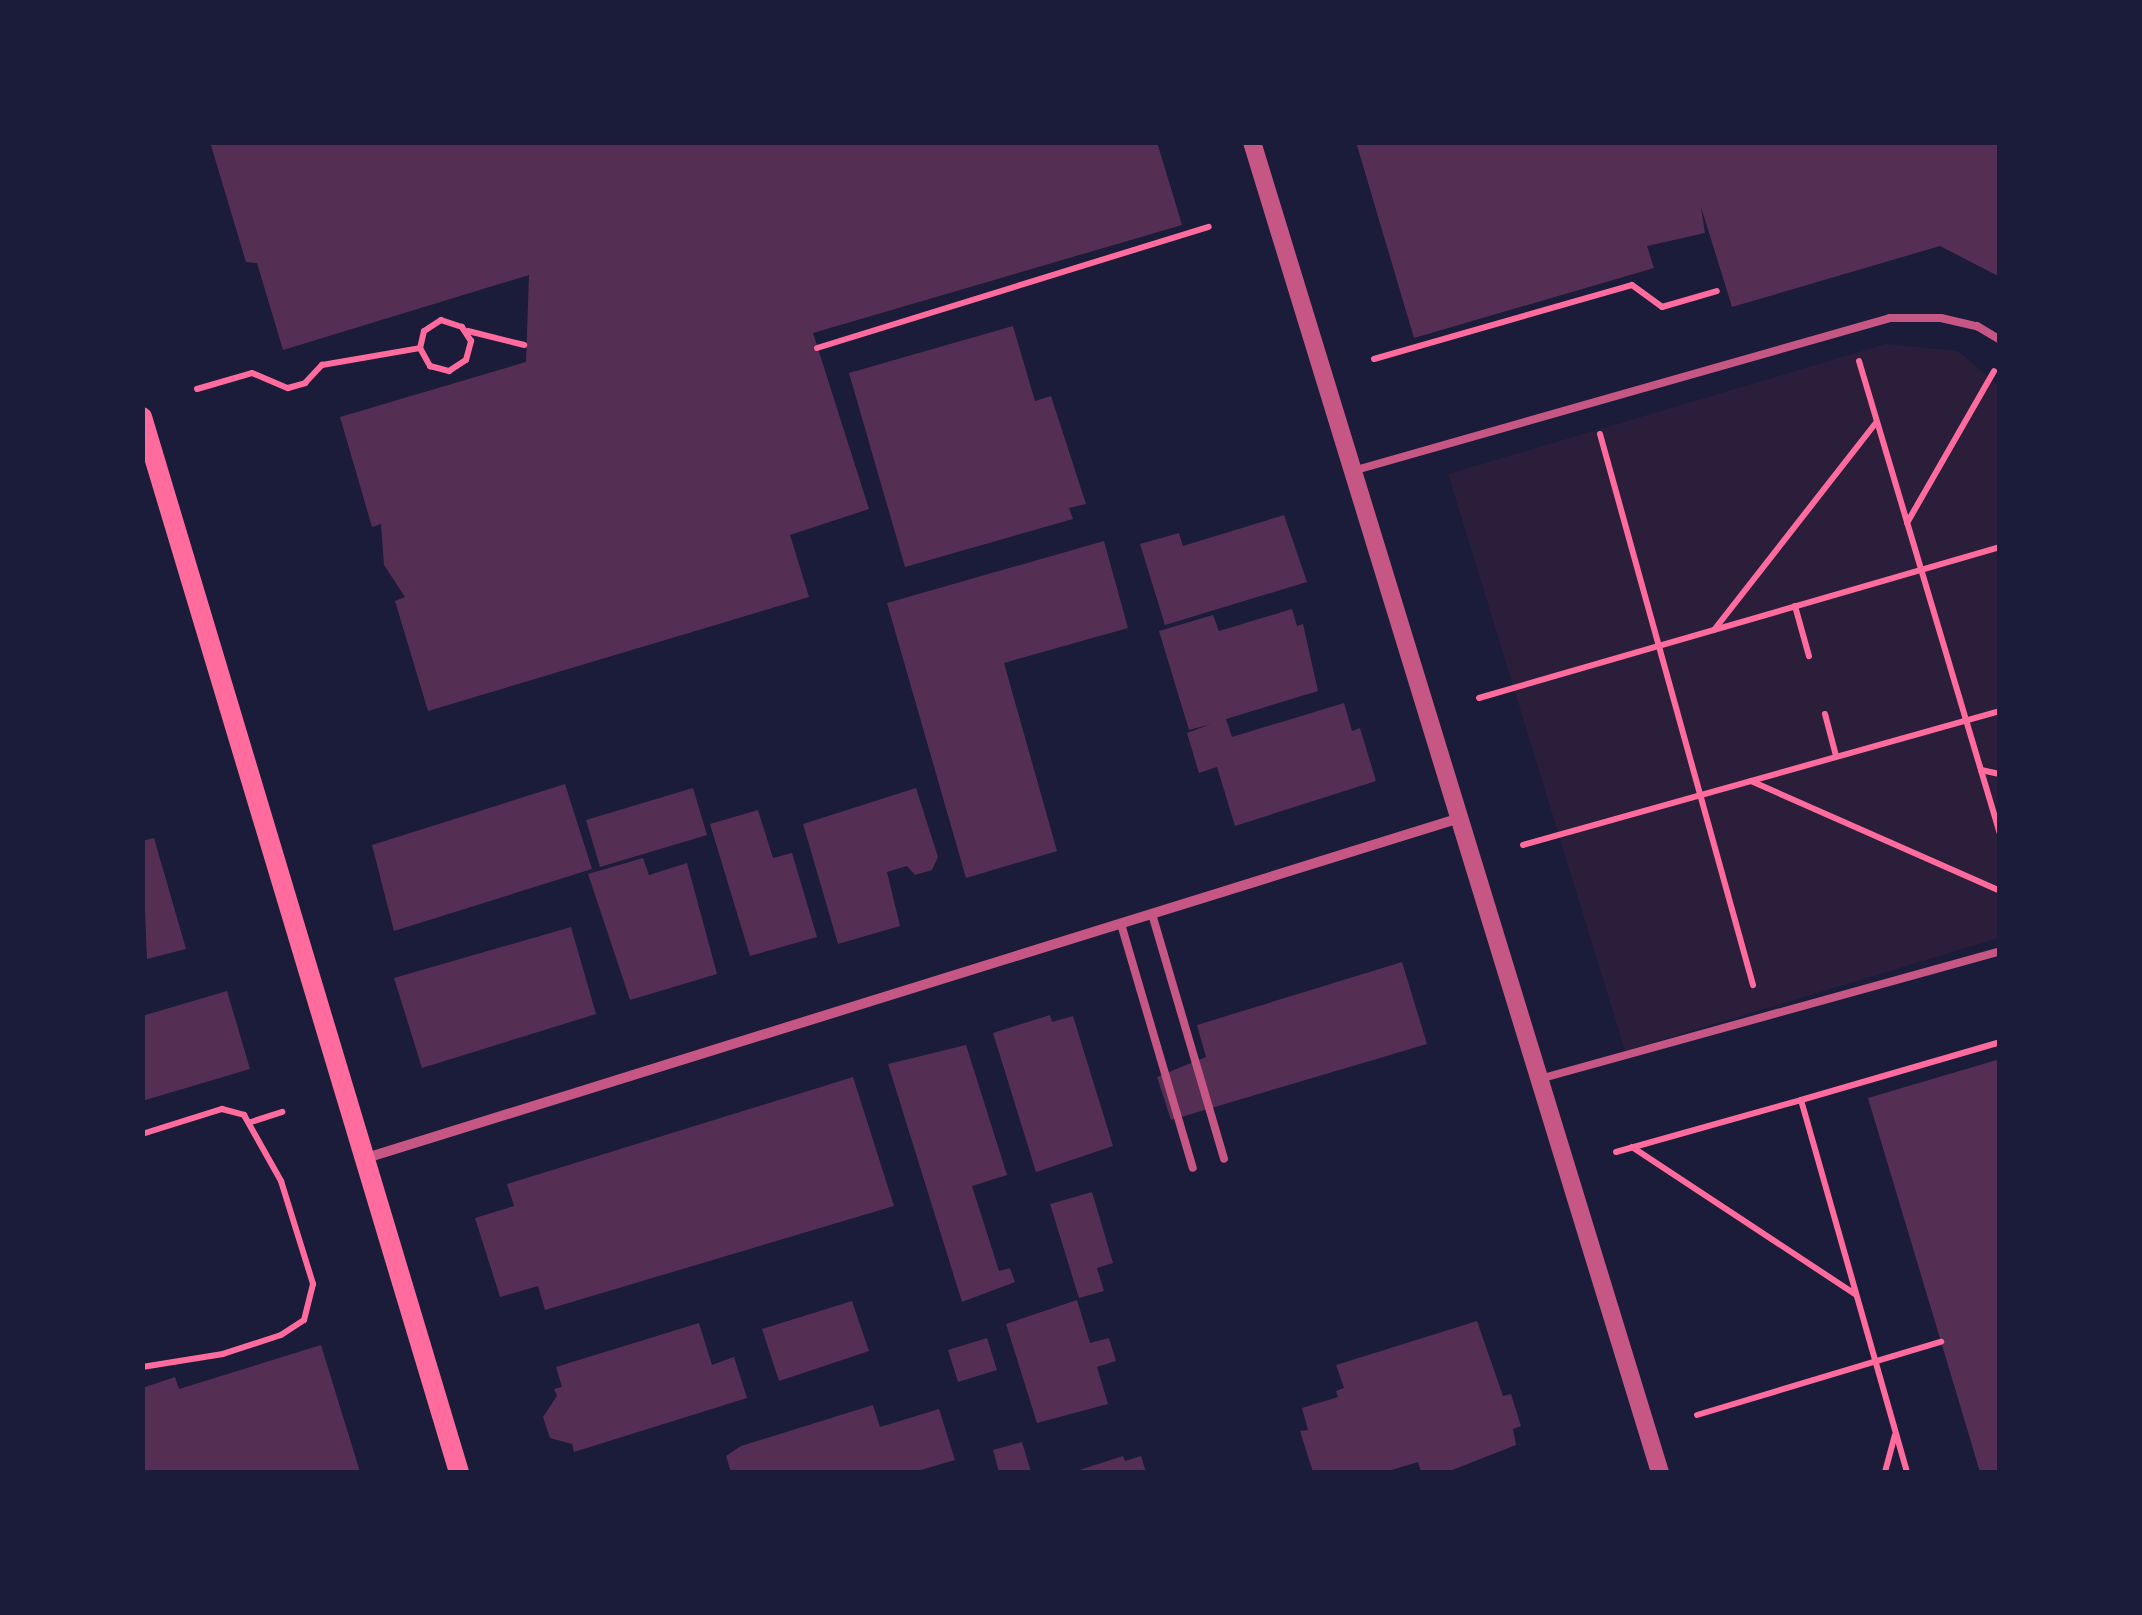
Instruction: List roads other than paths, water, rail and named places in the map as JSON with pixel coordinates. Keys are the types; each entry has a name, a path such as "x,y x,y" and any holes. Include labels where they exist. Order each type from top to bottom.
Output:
{"main road":[{"path":"142,417 148,455 459,1472"}],"street":[{"path":"1252,142 1464,816 1660,1472"},
{"path":"363,1159 1464,816"}],"lane":[{"path":"1356,470 1890,318 1941,318 1978,326 2000,340"},
{"path":"1152,914 1224,1160"},
{"path":"1121,924 1194,1168"},
{"path":"1543,1078 2000,951"}]}
